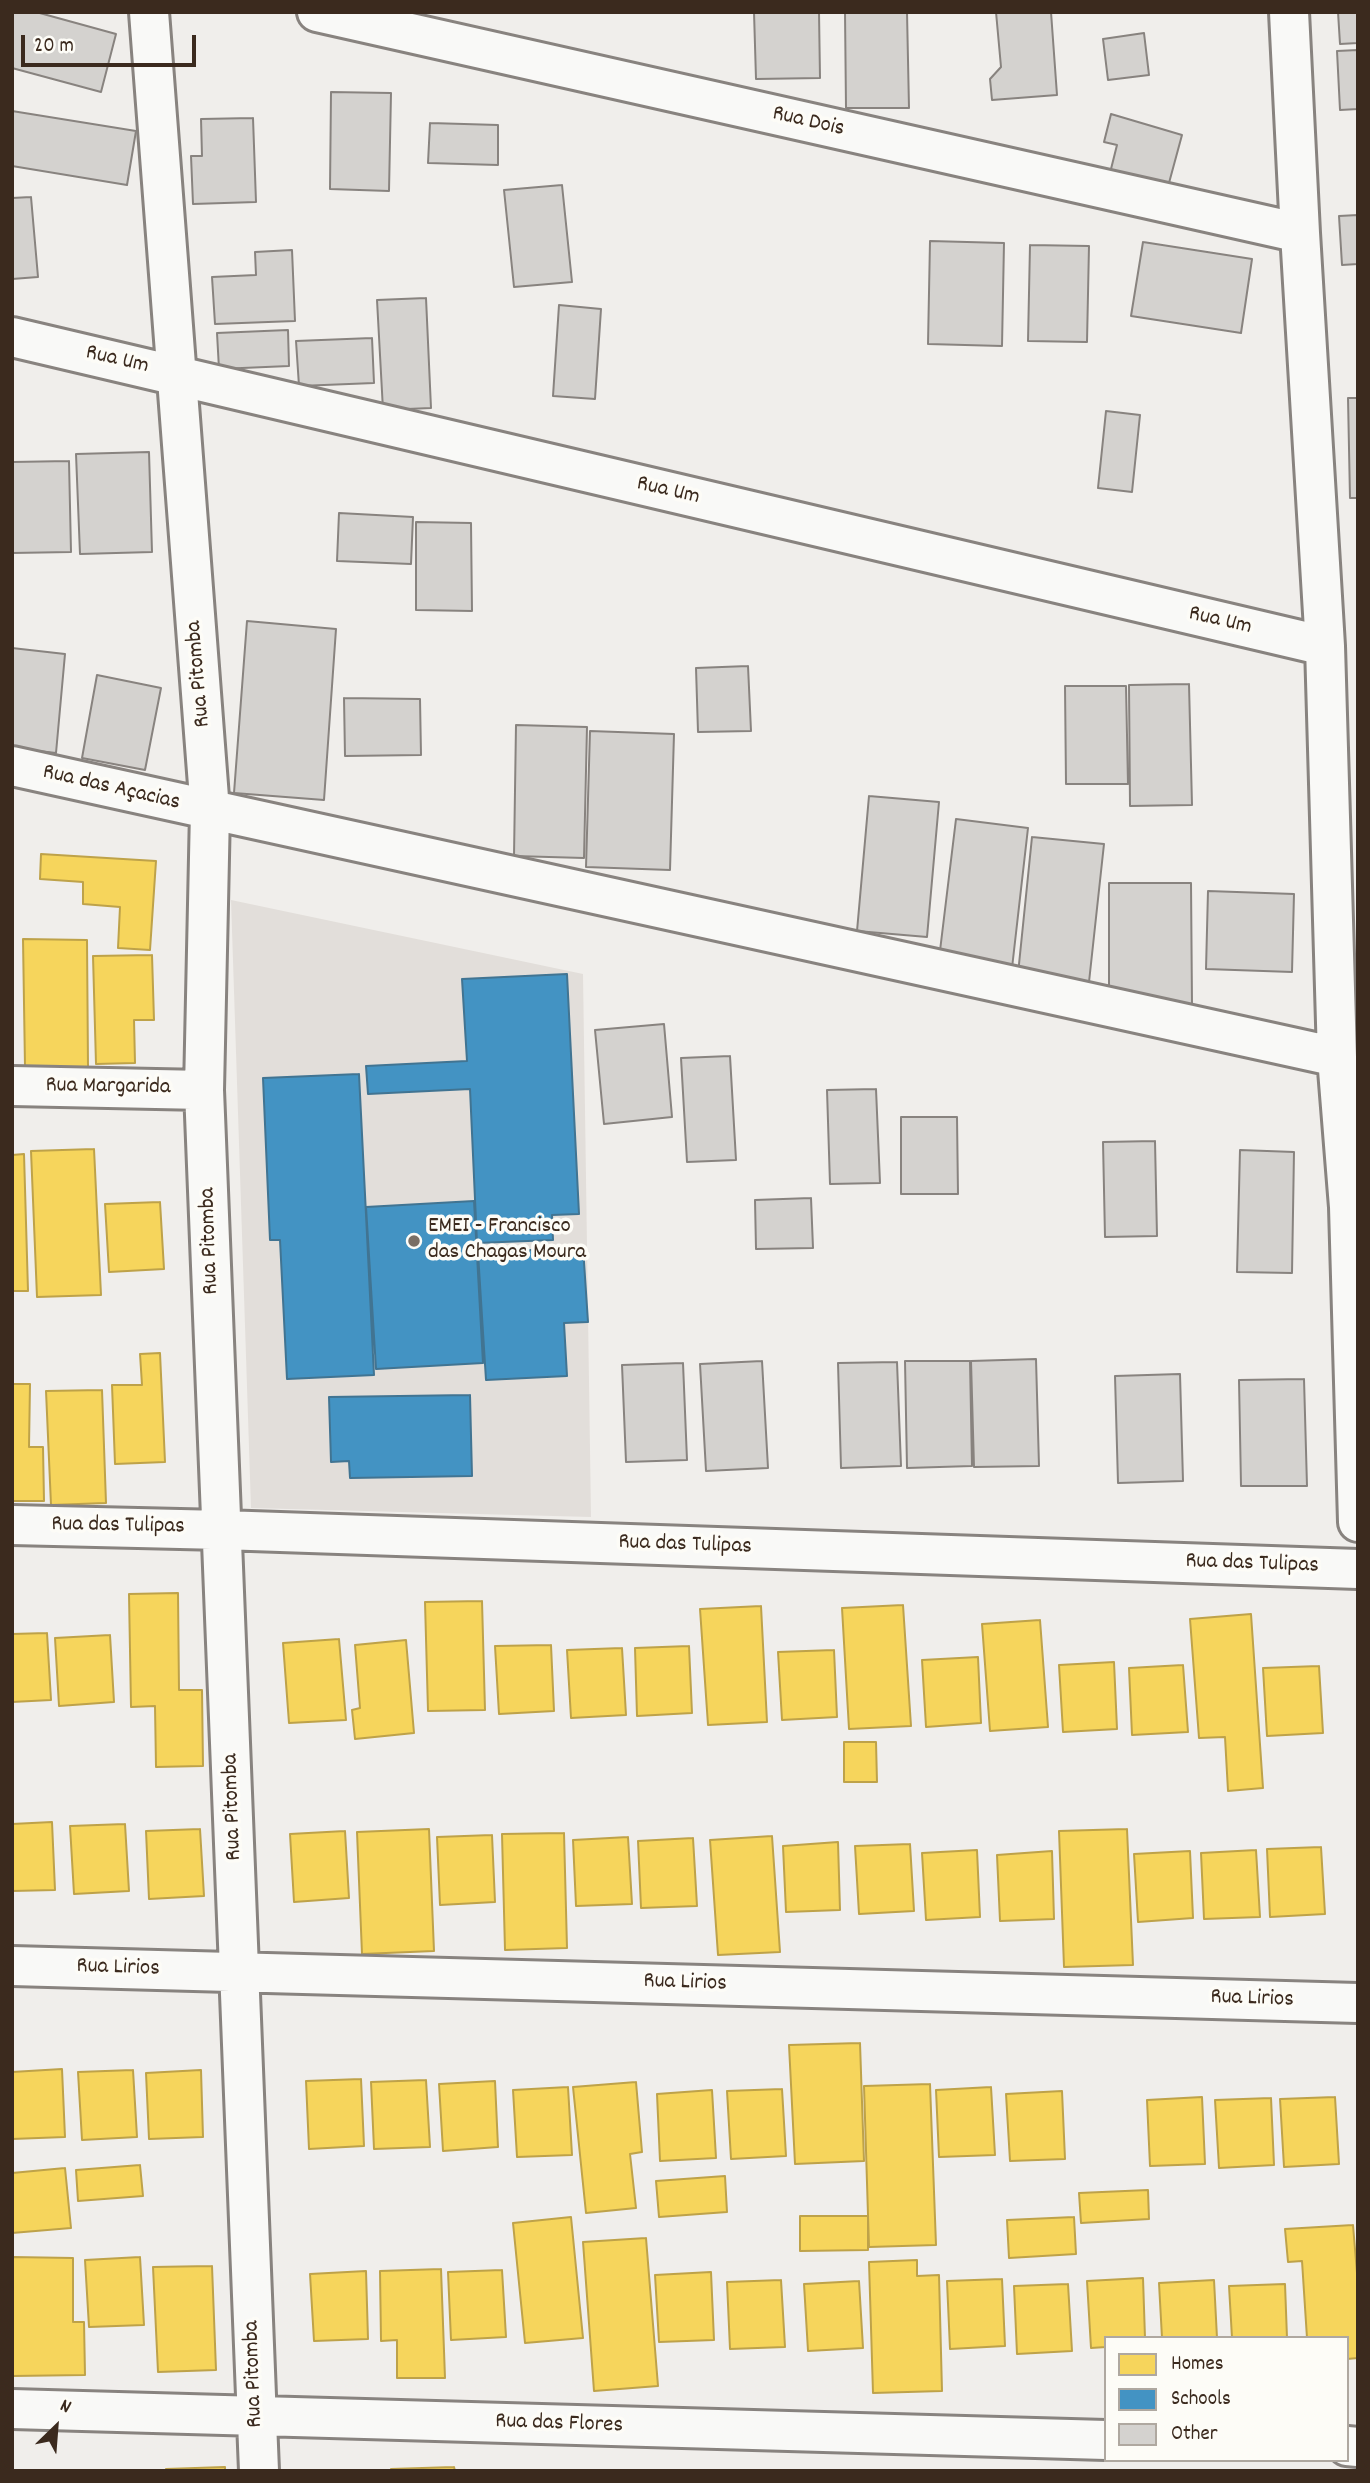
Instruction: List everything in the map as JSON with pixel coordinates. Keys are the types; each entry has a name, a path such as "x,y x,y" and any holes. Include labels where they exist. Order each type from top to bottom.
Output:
{"street":[{"name":"Rua Pitomba","path":"149,12 211,811 204,1090 259,2471"},
{"name":"Rua Dois","path":"317,12 1300,233"},
{"path":"1289,12 1325,646 1343,736 1337,1057 1354,1207 1358,1521"},
{"name":"Rua Um","path":"12,337 1325,646"},
{"name":"Rua das Açacias","path":"12,766 1337,1057"},
{"name":"Rua Margarida","path":"12,1086 204,1090"},
{"name":"Rua das Tulipas","path":"12,1525 1358,1569"},
{"name":"Rua Lirios","path":"12,1966 1358,2004"},
{"name":"Rua das Flores","path":"12,2409 1104,2440"}],"shaded area":[{"name":"EMEI - Francisco das Chagas Moura","path":"231,900 583,974 591,1517 251,1508"}],"building: Homes":[{"path":"41,854 156,861 150,950 118,948 120,907 83,904 83,882 40,879"},
{"path":"23,939 87,940 88,1067 25,1067"},
{"path":"152,955 154,1020 134,1020 135,1063 96,1064 93,956"},
{"path":"94,1149 101,1295 37,1297 31,1151"},
{"path":"24,1154 28,1291 12,1291 12,1155"},
{"path":"160,1202 164,1269 109,1272 105,1204"},
{"path":"160,1353 165,1462 115,1464 112,1385 142,1385 140,1354"},
{"path":"12,1384 30,1384 29,1447 43,1447 44,1501 12,1501"},
{"path":"102,1390 106,1503 51,1505 46,1391"},
{"path":"178,1593 179,1690 202,1690 203,1766 156,1767 155,1706 131,1707 129,1594"},
{"path":"482,1601 485,1710 428,1711 425,1602"},
{"path":"903,1605 911,1726 849,1729 842,1608"},
{"path":"761,1606 767,1722 708,1725 700,1609"},
{"path":"1251,1614 1263,1788 1228,1791 1225,1737 1199,1738 1190,1619"},
{"path":"1040,1620 1048,1727 990,1731 982,1624"},
{"path":"47,1633 51,1700 12,1702 12,1634"},
{"path":"110,1635 114,1702 59,1706 55,1638"},
{"path":"339,1639 346,1720 289,1723 283,1643"},
{"path":"406,1640 414,1733 355,1739 352,1710 360,1708 355,1645"},
{"path":"551,1645 554,1711 499,1714 495,1646"},
{"path":"689,1646 692,1713 637,1716 635,1648"},
{"path":"622,1648 626,1715 571,1718 567,1650"},
{"path":"834,1650 837,1717 782,1720 778,1652"},
{"path":"978,1657 981,1723 926,1727 922,1660"},
{"path":"1114,1662 1117,1729 1063,1732 1059,1665"},
{"path":"1183,1665 1188,1732 1132,1735 1129,1668"},
{"path":"1319,1666 1323,1733 1267,1736 1263,1668"},
{"path":"844,1742 876,1742 877,1782 844,1782"},
{"path":"52,1822 55,1890 12,1891 12,1824"},
{"path":"125,1824 129,1891 74,1894 70,1826"},
{"path":"200,1829 204,1896 149,1899 146,1831"},
{"path":"429,1829 434,1951 362,1954 357,1832"},
{"path":"1127,1829 1133,1965 1064,1967 1059,1831"},
{"path":"345,1831 349,1898 294,1902 290,1834"},
{"path":"564,1833 567,1948 505,1950 502,1834"},
{"path":"492,1835 495,1902 440,1905 437,1837"},
{"path":"772,1836 780,1952 718,1955 710,1840"},
{"path":"628,1837 632,1904 576,1906 573,1840"},
{"path":"693,1838 697,1906 641,1908 638,1841"},
{"path":"838,1842 840,1910 786,1912 783,1846"},
{"path":"910,1844 914,1911 859,1914 855,1846"},
{"path":"1321,1847 1325,1914 1270,1917 1267,1849"},
{"path":"977,1850 980,1917 926,1920 922,1853"},
{"path":"1256,1850 1260,1917 1204,1919 1201,1853"},
{"path":"1052,1851 1054,1919 1000,1921 997,1855"},
{"path":"1190,1851 1193,1918 1138,1922 1134,1854"},
{"path":"860,2043 864,2161 795,2164 789,2045"},
{"path":"62,2069 65,2137 12,2139 12,2072"},
{"path":"133,2070 137,2137 82,2140 78,2072"},
{"path":"201,2070 203,2137 149,2139 146,2073"},
{"path":"361,2079 364,2146 309,2149 306,2081"},
{"path":"426,2080 430,2147 374,2149 371,2082"},
{"path":"495,2081 498,2147 443,2151 439,2084"},
{"path":"636,2082 642,2152 630,2154 636,2208 586,2213 573,2087"},
{"path":"930,2084 936,2245 869,2247 864,2086"},
{"path":"568,2087 572,2155 517,2157 513,2090"},
{"path":"991,2087 995,2155 939,2157 936,2090"},
{"path":"782,2089 786,2156 731,2159 727,2091"},
{"path":"712,2090 716,2158 660,2161 657,2094"},
{"path":"1062,2091 1065,2159 1010,2161 1006,2094"},
{"path":"1202,2097 1205,2164 1150,2166 1147,2100"},
{"path":"1335,2097 1339,2164 1284,2167 1280,2099"},
{"path":"1271,2098 1274,2165 1219,2168 1215,2100"},
{"path":"140,2165 143,2196 78,2201 76,2170"},
{"path":"65,2168 71,2228 12,2233 12,2173"},
{"path":"725,2176 727,2212 659,2217 656,2181"},
{"path":"1148,2190 1149,2219 1081,2223 1079,2193"},
{"path":"800,2216 868,2216 868,2250 800,2251"},
{"path":"571,2217 583,2338 525,2343 513,2223"},
{"path":"1074,2217 1076,2254 1009,2258 1007,2220"},
{"path":"1353,2225 1358,2285 1358,2358 1349,2359 1349,2336 1307,2336 1302,2261 1288,2262 1285,2229"},
{"path":"646,2238 658,2386 594,2391 583,2242"},
{"path":"12,2257 73,2258 73,2322 84,2322 85,2375 12,2376"},
{"path":"140,2257 144,2325 89,2327 85,2260"},
{"path":"917,2260 917,2276 939,2275 942,2391 873,2393 869,2262"},
{"path":"212,2266 216,2370 158,2372 153,2267"},
{"path":"441,2269 445,2378 397,2378 397,2340 381,2341 380,2271"},
{"path":"502,2270 506,2337 451,2340 448,2272"},
{"path":"366,2271 368,2339 314,2341 310,2274"},
{"path":"711,2272 714,2340 659,2342 655,2275"},
{"path":"1143,2278 1145,2336 1104,2336 1104,2347 1091,2348 1087,2281"},
{"path":"1002,2279 1005,2346 950,2349 947,2281"},
{"path":"781,2280 785,2347 730,2349 727,2282"},
{"path":"1214,2280 1217,2336 1162,2336 1159,2283"},
{"path":"859,2281 863,2348 808,2351 804,2284"},
{"path":"1068,2284 1072,2351 1017,2354 1014,2286"},
{"path":"1285,2284 1287,2336 1232,2336 1229,2286"},
{"path":"225,2467 225,2471 166,2471 166,2469"},
{"path":"454,2467 455,2471 391,2471 391,2469"}],"building: Schools":[{"path":"567,974 579,1214 552,1215 553,1240 477,1243 470,1089 368,1094 366,1066 467,1061 462,979"},
{"path":"359,1074 374,1375 287,1379 280,1240 270,1240 263,1078"},
{"path":"474,1201 483,1363 376,1369 366,1207"},
{"path":"583,1247 588,1322 564,1323 567,1376 486,1380 478,1253"},
{"path":"470,1395 472,1476 350,1478 349,1461 331,1462 329,1397"}],"building: Other":[{"path":"13,12 36,12 116,34 101,92 12,68"},
{"path":"754,12 819,12 820,78 756,79"},
{"path":"845,12 907,12 909,108 846,108"},
{"path":"996,12 1051,12 1057,95 992,100 990,79 1001,67"},
{"path":"1338,12 1358,12 1358,43 1340,44"},
{"path":"1144,33 1149,75 1108,80 1103,39"},
{"path":"1358,50 1358,109 1340,110 1337,51"},
{"path":"331,92 391,93 389,191 330,189"},
{"path":"12,111 136,131 127,185 12,166"},
{"path":"1111,114 1182,135 1166,194 1109,177 1117,145 1104,142"},
{"path":"253,118 256,202 193,204 191,156 202,156 201,119"},
{"path":"430,123 498,125 498,165 428,163"},
{"path":"562,185 572,282 514,287 504,190"},
{"path":"31,197 38,277 12,279 12,198"},
{"path":"1358,215 1358,264 1342,265 1339,216"},
{"path":"930,241 1004,243 1002,346 928,344"},
{"path":"1143,242 1252,259 1241,333 1131,316"},
{"path":"1030,245 1089,246 1087,342 1028,341"},
{"path":"292,250 295,321 215,324 212,277 256,275 255,252"},
{"path":"426,298 431,408 383,410 377,300"},
{"path":"559,305 601,309 595,399 553,396"},
{"path":"288,330 289,366 219,369 217,333"},
{"path":"372,338 374,383 299,386 296,341"},
{"path":"1348,398 1358,398 1358,498 1350,498"},
{"path":"1106,411 1140,415 1132,492 1098,488"},
{"path":"149,452 152,552 80,554 76,454"},
{"path":"69,461 71,552 12,553 12,462"},
{"path":"339,513 413,517 411,564 337,561"},
{"path":"416,522 471,523 472,611 416,610"},
{"path":"247,621 336,629 324,800 234,793"},
{"path":"12,648 65,654 56,753 12,748"},
{"path":"748,666 751,731 698,732 696,668"},
{"path":"97,675 161,688 145,770 82,758"},
{"path":"1189,684 1192,805 1130,806 1129,685"},
{"path":"1065,686 1126,686 1128,784 1066,784"},
{"path":"344,698 420,699 421,755 345,756"},
{"path":"516,725 587,727 584,858 514,856"},
{"path":"590,731 674,734 670,870 586,867"},
{"path":"869,796 939,802 927,937 857,931"},
{"path":"956,819 1028,828 1012,968 939,959"},
{"path":"1032,837 1104,844 1089,982 1018,974"},
{"path":"1109,883 1191,883 1192,1005 1109,1005"},
{"path":"1208,891 1294,894 1292,972 1206,969"},
{"path":"664,1024 672,1117 604,1124 595,1030"},
{"path":"730,1056 736,1160 687,1162 681,1058"},
{"path":"876,1089 880,1183 830,1184 827,1090"},
{"path":"901,1117 957,1117 958,1194 901,1194"},
{"path":"1155,1141 1157,1236 1105,1237 1103,1142"},
{"path":"1240,1150 1294,1152 1292,1273 1237,1272"},
{"path":"811,1198 813,1248 756,1249 755,1200"},
{"path":"1036,1359 1039,1466 974,1467 971,1361"},
{"path":"762,1361 768,1468 706,1471 700,1364"},
{"path":"905,1361 970,1361 972,1466 907,1468"},
{"path":"897,1362 901,1466 841,1468 838,1363"},
{"path":"683,1363 687,1460 626,1462 622,1365"},
{"path":"1180,1374 1183,1481 1118,1483 1115,1376"},
{"path":"1304,1379 1307,1486 1241,1486 1239,1380"}],"place":[{"name":"EMEI - Francisco das Chagas Moura","path":"414,1241"}]}
